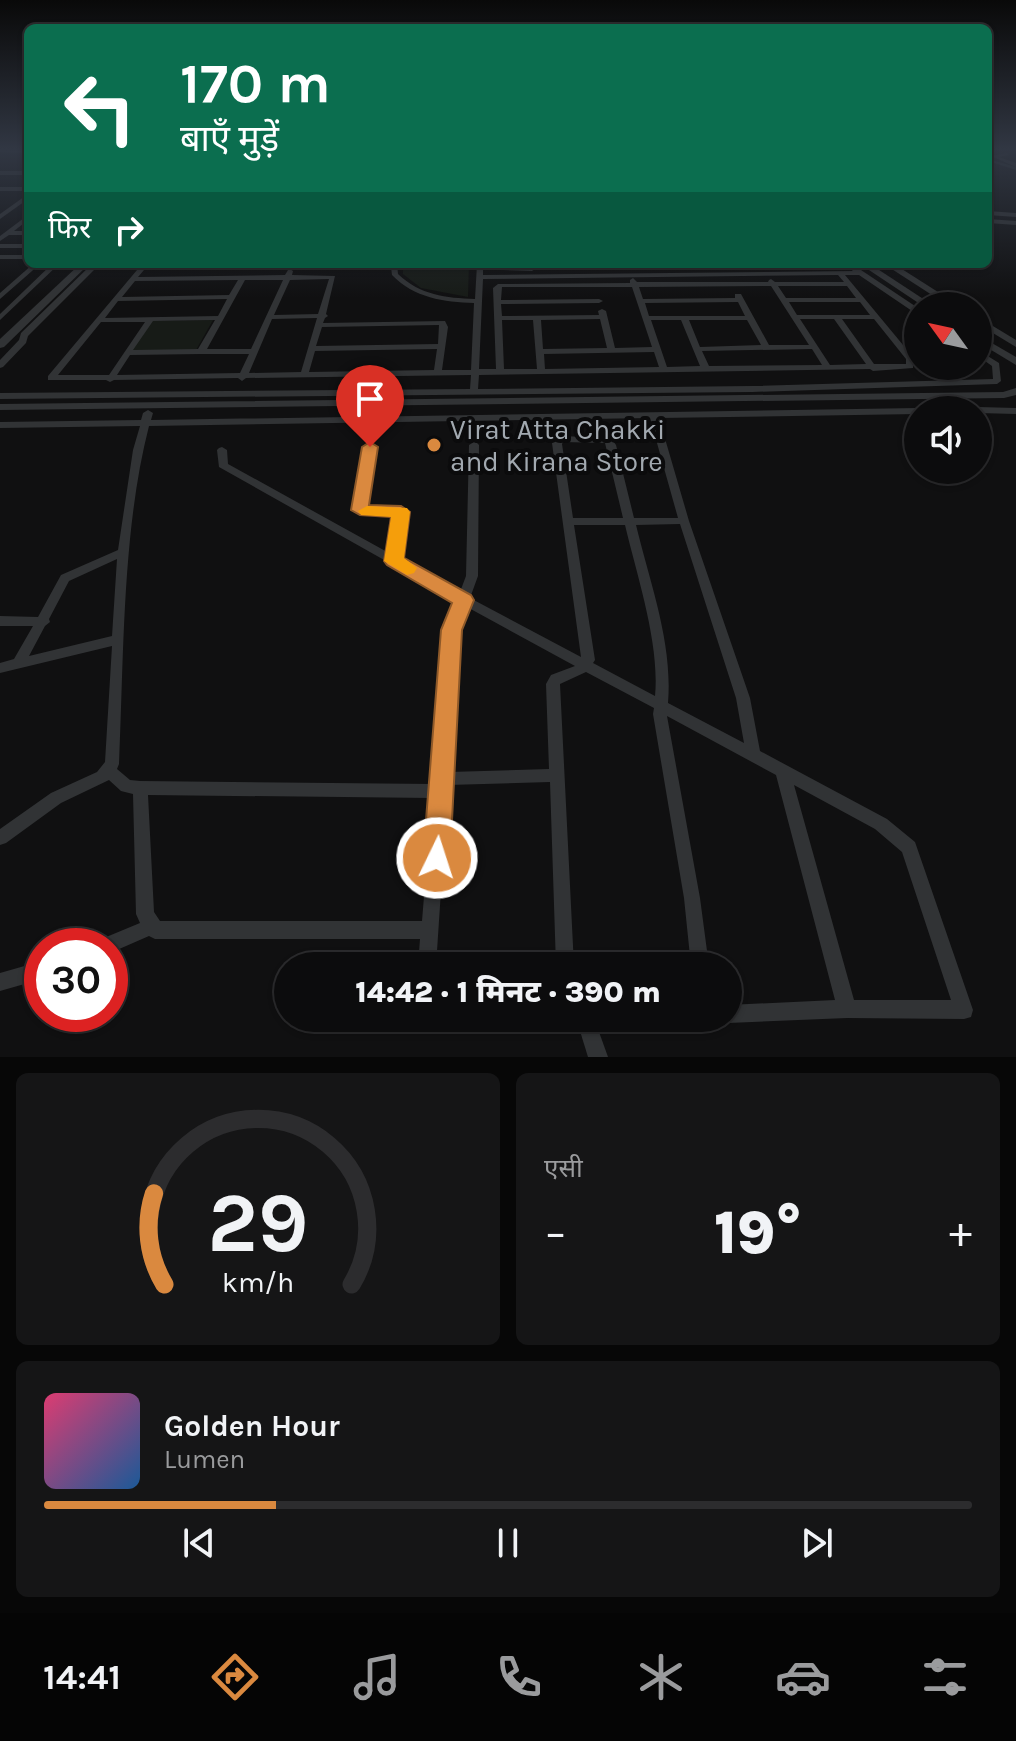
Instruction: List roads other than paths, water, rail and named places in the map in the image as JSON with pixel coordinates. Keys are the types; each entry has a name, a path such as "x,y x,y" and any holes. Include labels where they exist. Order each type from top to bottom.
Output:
{"street":[{"path":"4,213 23,199"},
{"path":"4,213 24,209"},
{"path":"992,217 1016,219"},
{"path":"0,239 24,222"},
{"path":"8,233 24,233"},
{"path":"0,246 24,246"},
{"path":"0,257 24,257"},
{"path":"0,297 32,268"},
{"path":"0,318 52,268"},
{"path":"0,332 70,268"},
{"path":"0,345 88,268"},
{"path":"0,365 88,268"},
{"path":"142,268 51,377 242,378 438,372 873,368 912,364 840,273"},
{"path":"242,378 291,268"},
{"path":"394,268 395,275 415,291 444,298 479,301"},
{"path":"474,391 480,268"},
{"path":"617,268 637,271"},
{"path":"894,268 933,292"},
{"path":"480,277 772,269 840,273 863,269 904,292"},
{"path":"772,269 773,284 828,368"},
{"path":"863,269 904,300"},
{"path":"637,271 635,286 664,370"},
{"path":"134,279 288,276 336,279 304,375"},
{"path":"201,352 243,277"},
{"path":"500,372 500,285 848,284"},
{"path":"595,285 612,350"},
{"path":"732,285 766,348"},
{"path":"0,288 32,288"},
{"path":"118,299 232,297"},
{"path":"640,301 740,300"},
{"path":"783,300 862,300"},
{"path":"499,302 599,301"},
{"path":"269,317 439,322 444,327 438,372"},
{"path":"499,318 604,317"},
{"path":"794,317 876,317"},
{"path":"836,317 873,368"},
{"path":"101,320 220,318"},
{"path":"646,318 750,318"},
{"path":"684,318 706,370"},
{"path":"537,319 541,372"},
{"path":"110,379 150,320"},
{"path":"992,329 1016,344"},
{"path":"313,349 441,346"},
{"path":"697,349 814,347"},
{"path":"992,347 1016,362"},
{"path":"539,352 657,349"},
{"path":"127,353 254,351"},
{"path":"0,396 866,386 997,381 996,365 992,362"},
{"path":"866,386 904,407"},
{"path":"0,417 654,416 893,403 1004,395 1016,391"},
{"path":"129,407 160,396"},
{"path":"0,407 1016,402"},
{"path":"0,425 893,403"},
{"path":"992,410 1016,411"},
{"path":"654,416 684,521 743,698 753,756"},
{"path":"109,771 114,739 116,640 123,552 133,473 147,419"},
{"path":"564,952 553,684 556,679 585,665 588,660 557,443 561,439 599,438 608,440 611,445 659,642 663,681 660,705 698,952"},
{"path":"428,952 452,630 472,576 474,445"},
{"path":"370,447 358,507 367,511 401,512 394,561"},
{"path":"222,450 223,465 464,600 881,824 909,847 964,1010 847,1009 742,1013"},
{"path":"569,522 684,521"},
{"path":"19,663 44,622 65,578 123,552"},
{"path":"0,621 44,622"},
{"path":"0,668 116,640"},
{"path":"109,771 126,786 140,788 442,785 557,775"},
{"path":"0,838 56,798 109,771"},
{"path":"783,772 847,1009"},
{"path":"140,788 145,914 151,927"},
{"path":"128,936 151,927 429,930"},
{"path":"0,982 24,975"},
{"path":"590,1032 598,1057"}],"place":[{"name":"Virat Atta Chakki and Kirana Store","path":"434,445"}]}
